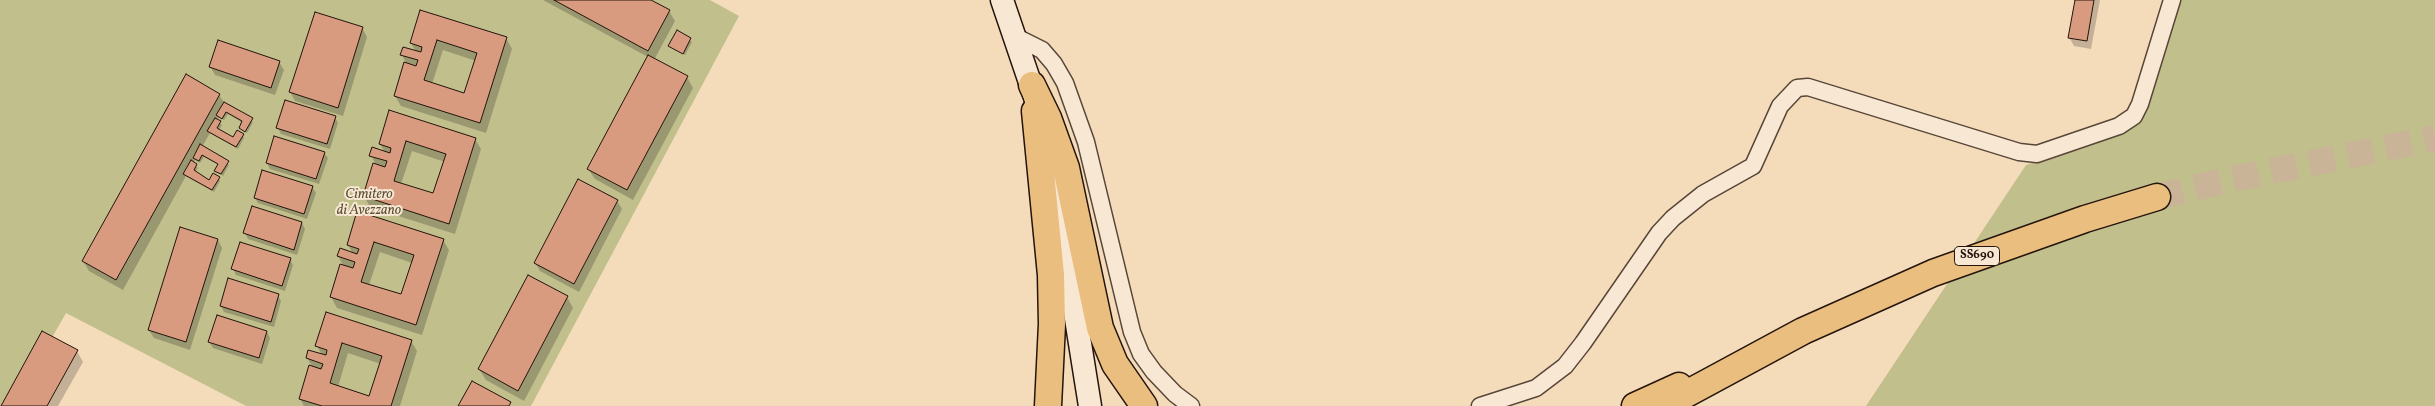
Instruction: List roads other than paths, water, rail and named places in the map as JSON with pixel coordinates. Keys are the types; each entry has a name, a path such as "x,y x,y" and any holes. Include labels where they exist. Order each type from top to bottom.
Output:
{"highway":[{"path":"1032,85 1051,275 1052,324 1048,406"},
{"path":"1032,85 1048,118 1066,168 1100,328 1118,370 1144,406"},
{"name":"SS690","path":"1664,406 1803,331 1888,292 1973,257 2157,197"},
{"path":"1635,406 1803,331"},
{"name":"SS690","path":"1684,406 1803,331"}],"main road":[{"path":"1002,0 1032,85 1053,174 1090,406"}],"street":[{"path":"1480,406 1536,388 1565,366 1659,233 1672,218 1703,194 1753,166 1780,106 1797,88 1808,87 2019,152 2037,154 2119,126 2134,116 2140,104 2172,0"},
{"path":"1016,37 1042,50 1054,64 1065,83 1086,142 1132,332 1141,354 1154,372 1175,394 1191,406"}],"tunnel":[{"path":"2157,197 2227,180 2435,138"}],"park label":[{"name":"Cimitero di Avezzano","path":"369,204"}]}
